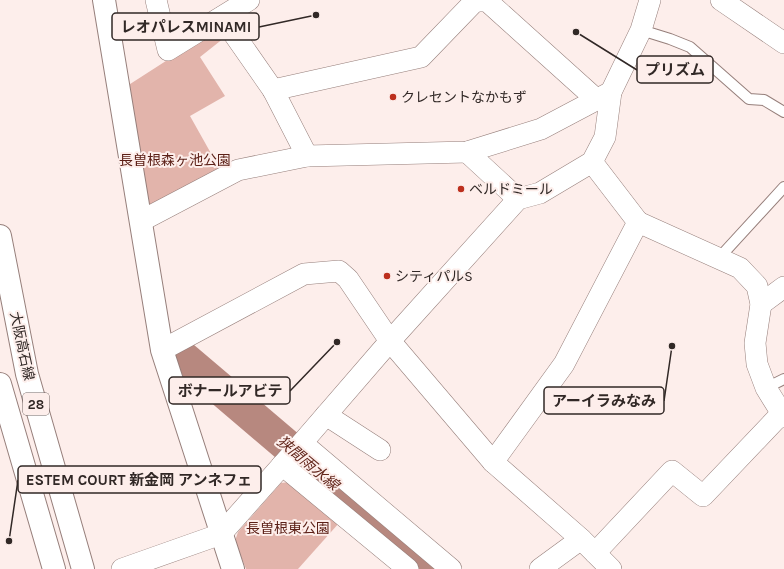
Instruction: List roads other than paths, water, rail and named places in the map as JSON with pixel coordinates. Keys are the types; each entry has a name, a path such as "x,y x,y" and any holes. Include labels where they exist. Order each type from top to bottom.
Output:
{"street":[{"path":"104,0 162,350 233,569"},
{"path":"156,0 168,50 249,0"},
{"path":"274,90 421,57 475,0 487,1 604,96"},
{"path":"122,569 221,534 390,341 518,199 540,193 592,162 605,137 604,96 640,30 650,0"},
{"path":"721,0 784,43"},
{"path":"222,17 274,90 307,156"},
{"path":"141,221 238,170 307,156 467,152 541,129 604,96"},
{"path":"467,152 518,199"},
{"path":"592,162 638,222 740,268 757,286 761,304 755,343 757,364 775,384 783,415 703,496 672,471 595,553"},
{"path":"493,462 564,364 638,222"},
{"name":"大阪高石線","path":"0,236 27,374 83,569"},
{"path":"162,350 304,274 339,271 348,279 390,341 493,462 581,539 611,569"},
{"path":"761,304 784,287"},
{"name":"大阪高石線","path":"0,384 54,569"},
{"path":"326,414 380,450"},
{"path":"302,443 451,569"},
{"path":"282,464 408,569"},
{"path":"540,569 581,539"}],"lane":[{"path":"640,30 690,47 750,99 764,100 784,112"},
{"path":"719,258 784,188"}],"waterway":[{"name":"狭間雨水線","path":"184,358 432,569"}],"place":[{"name":"レオパレスMINAMI","path":"316,15"},
{"name":"プリズム","path":"576,32"},
{"name":"クレセントなかもず","path":"393,97"},
{"name":"ベルドミール","path":"461,189"},
{"name":"シティパルS","path":"387,276"},
{"name":"ボナールアビテ","path":"337,342"},
{"name":"アーイラみなみ","path":"672,346"},
{"name":"ESTEM COURT 新金岡 アンネフェ","path":"9,541"}],"park label":[{"name":"長曽根森ヶ池公園","path":"175,160"},
{"name":"長曽根東公園","path":"288,528"}]}
